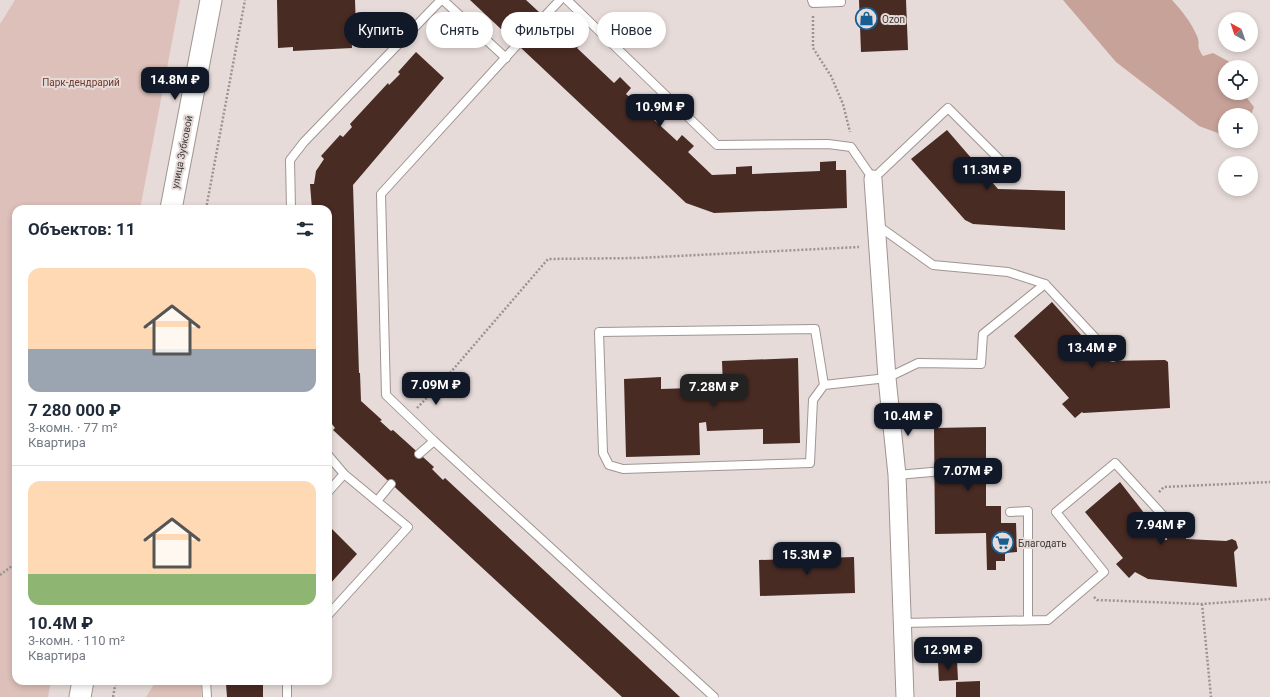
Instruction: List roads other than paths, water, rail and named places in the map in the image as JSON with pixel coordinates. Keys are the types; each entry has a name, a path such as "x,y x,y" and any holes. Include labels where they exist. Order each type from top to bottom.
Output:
{"street":[{"name":"улица Зубковой","path":"173,205 211,0"},
{"path":"873,179 887,378 897,475 906,697"},
{"path":"80,697 82,685"}],"lane":[{"path":"291,205 290,160 304,142 442,0 506,58"},
{"path":"549,12 560,0"},
{"path":"567,0 717,145 828,144 851,147 873,179 948,108 1008,168"},
{"path":"812,2 841,2"},
{"path":"514,48 380,194 386,395 434,442 714,697"},
{"path":"877,225 933,265 1008,272 1045,284 1114,357"},
{"path":"824,385 815,329 599,332 603,453 610,465 624,469 810,462 813,400 824,385 887,378 918,363 981,364 984,334 1045,284"},
{"path":"419,454 434,442"},
{"path":"332,460 344,474 408,527 332,611"},
{"path":"903,623 1048,620 1104,572 1056,512 1115,463 1169,522"},
{"path":"897,475 932,472"},
{"path":"332,488 344,474"},
{"path":"377,501 391,484"},
{"path":"1010,512 1028,511 1028,620"},
{"path":"206,685 207,697"},
{"path":"287,685 287,697"}],"place":[{"name":"Ozon","path":"866,19"},
{"name":"Благодать","path":"1002,543"}],"park label":[{"name":"Парк-дендрарий","path":"81,82"}]}
